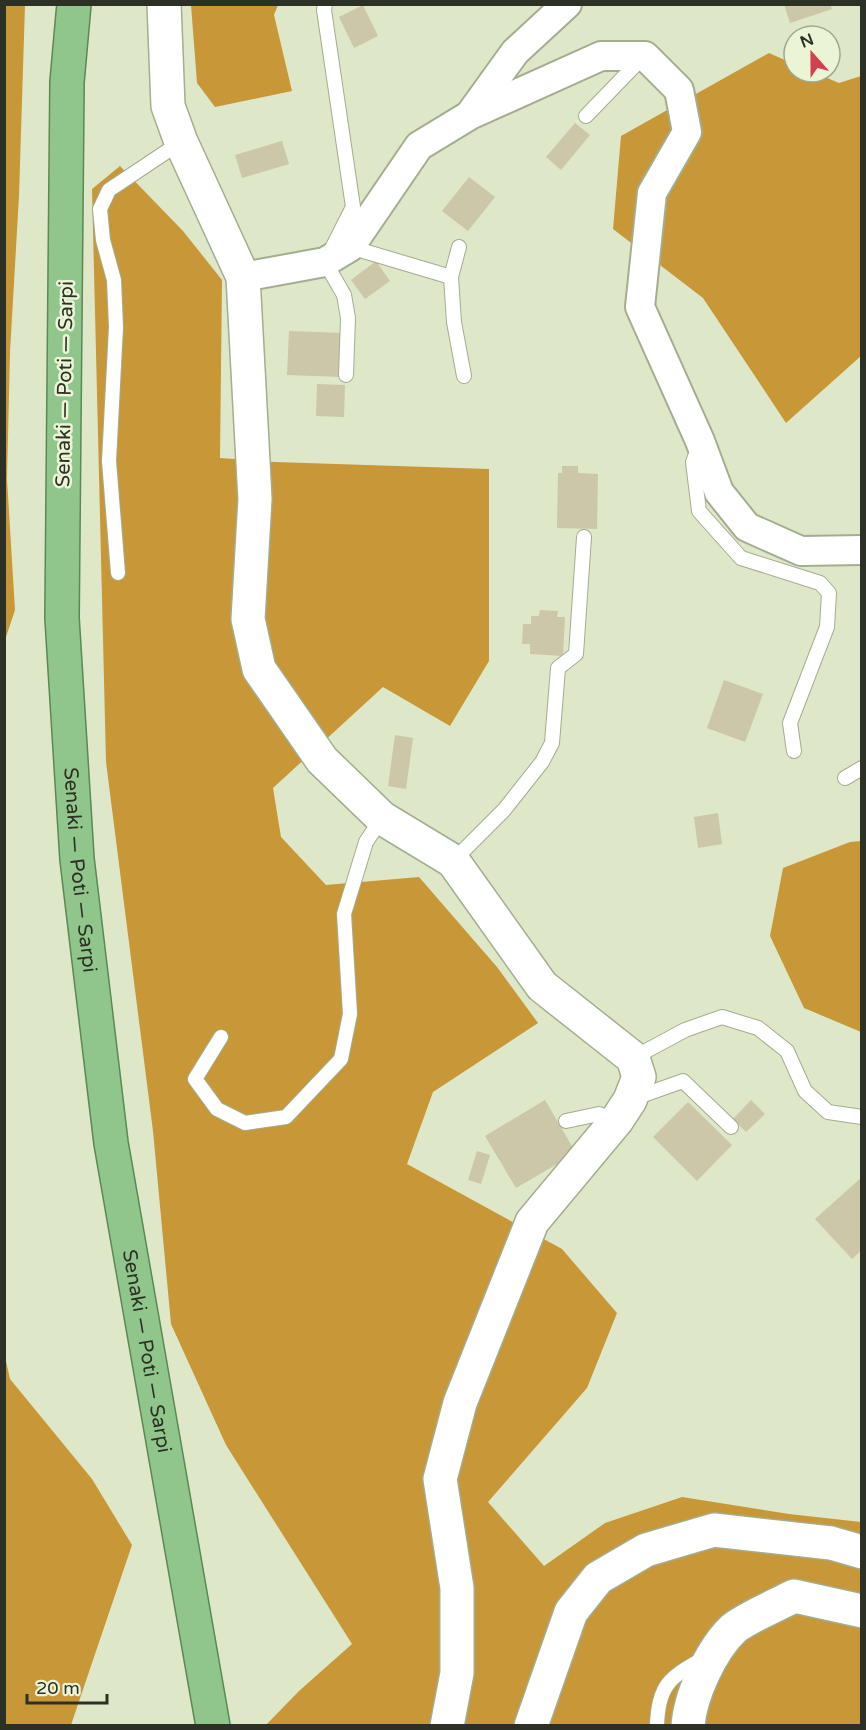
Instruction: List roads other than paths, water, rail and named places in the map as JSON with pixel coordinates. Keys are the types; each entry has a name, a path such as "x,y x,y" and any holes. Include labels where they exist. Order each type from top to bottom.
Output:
{"highway":[{"name":"Senaki — Poti — Sarpi","path":"74,4 67,82 62,618 76,859 111,1143 213,1725"}],"street":[{"path":"164,4 168,106 181,142 243,277 255,499 248,618 259,669 322,760 382,818 453,861 542,986 633,1058 639,1077 624,1110 532,1222 460,1404 440,1479 457,1588 457,1673 447,1725"},
{"path":"470,115 515,52 567,4"},
{"path":"243,277 325,262 350,247 419,146 470,115 601,56 645,56 679,90 687,132 652,192 640,307 700,441 719,492 747,527 801,551 861,550"},
{"path":"531,1725 571,1612 598,1578 646,1550 714,1530 831,1543 861,1552"},
{"path":"688,1725 699,1683 714,1653 734,1628 794,1596 861,1611"}],"lane":[{"path":"325,4 324,10 353,207 325,262 344,296 348,318 346,375"},
{"path":"586,116 645,56"},
{"path":"118,573 109,461 116,327 114,280 103,240 100,209 109,190 181,142"},
{"path":"350,247 451,277"},
{"path":"459,247 451,277 454,322 464,376"},
{"path":"700,441 693,462 699,511 741,558 820,583 829,593 827,627 790,723 794,751"},
{"path":"453,861 504,810 542,762 552,743 558,668 576,654 584,537"},
{"path":"845,778 861,768"},
{"path":"221,1037 195,1079 217,1109 245,1123 286,1118 341,1059 350,1014 344,914 366,842 382,818"},
{"path":"633,1058 685,1030 722,1017 758,1028 787,1051 805,1091 828,1112 861,1118"},
{"path":"566,1121 624,1110 683,1081 731,1127"},
{"path":"657,1725 661,1694 677,1673 714,1653"}]}
